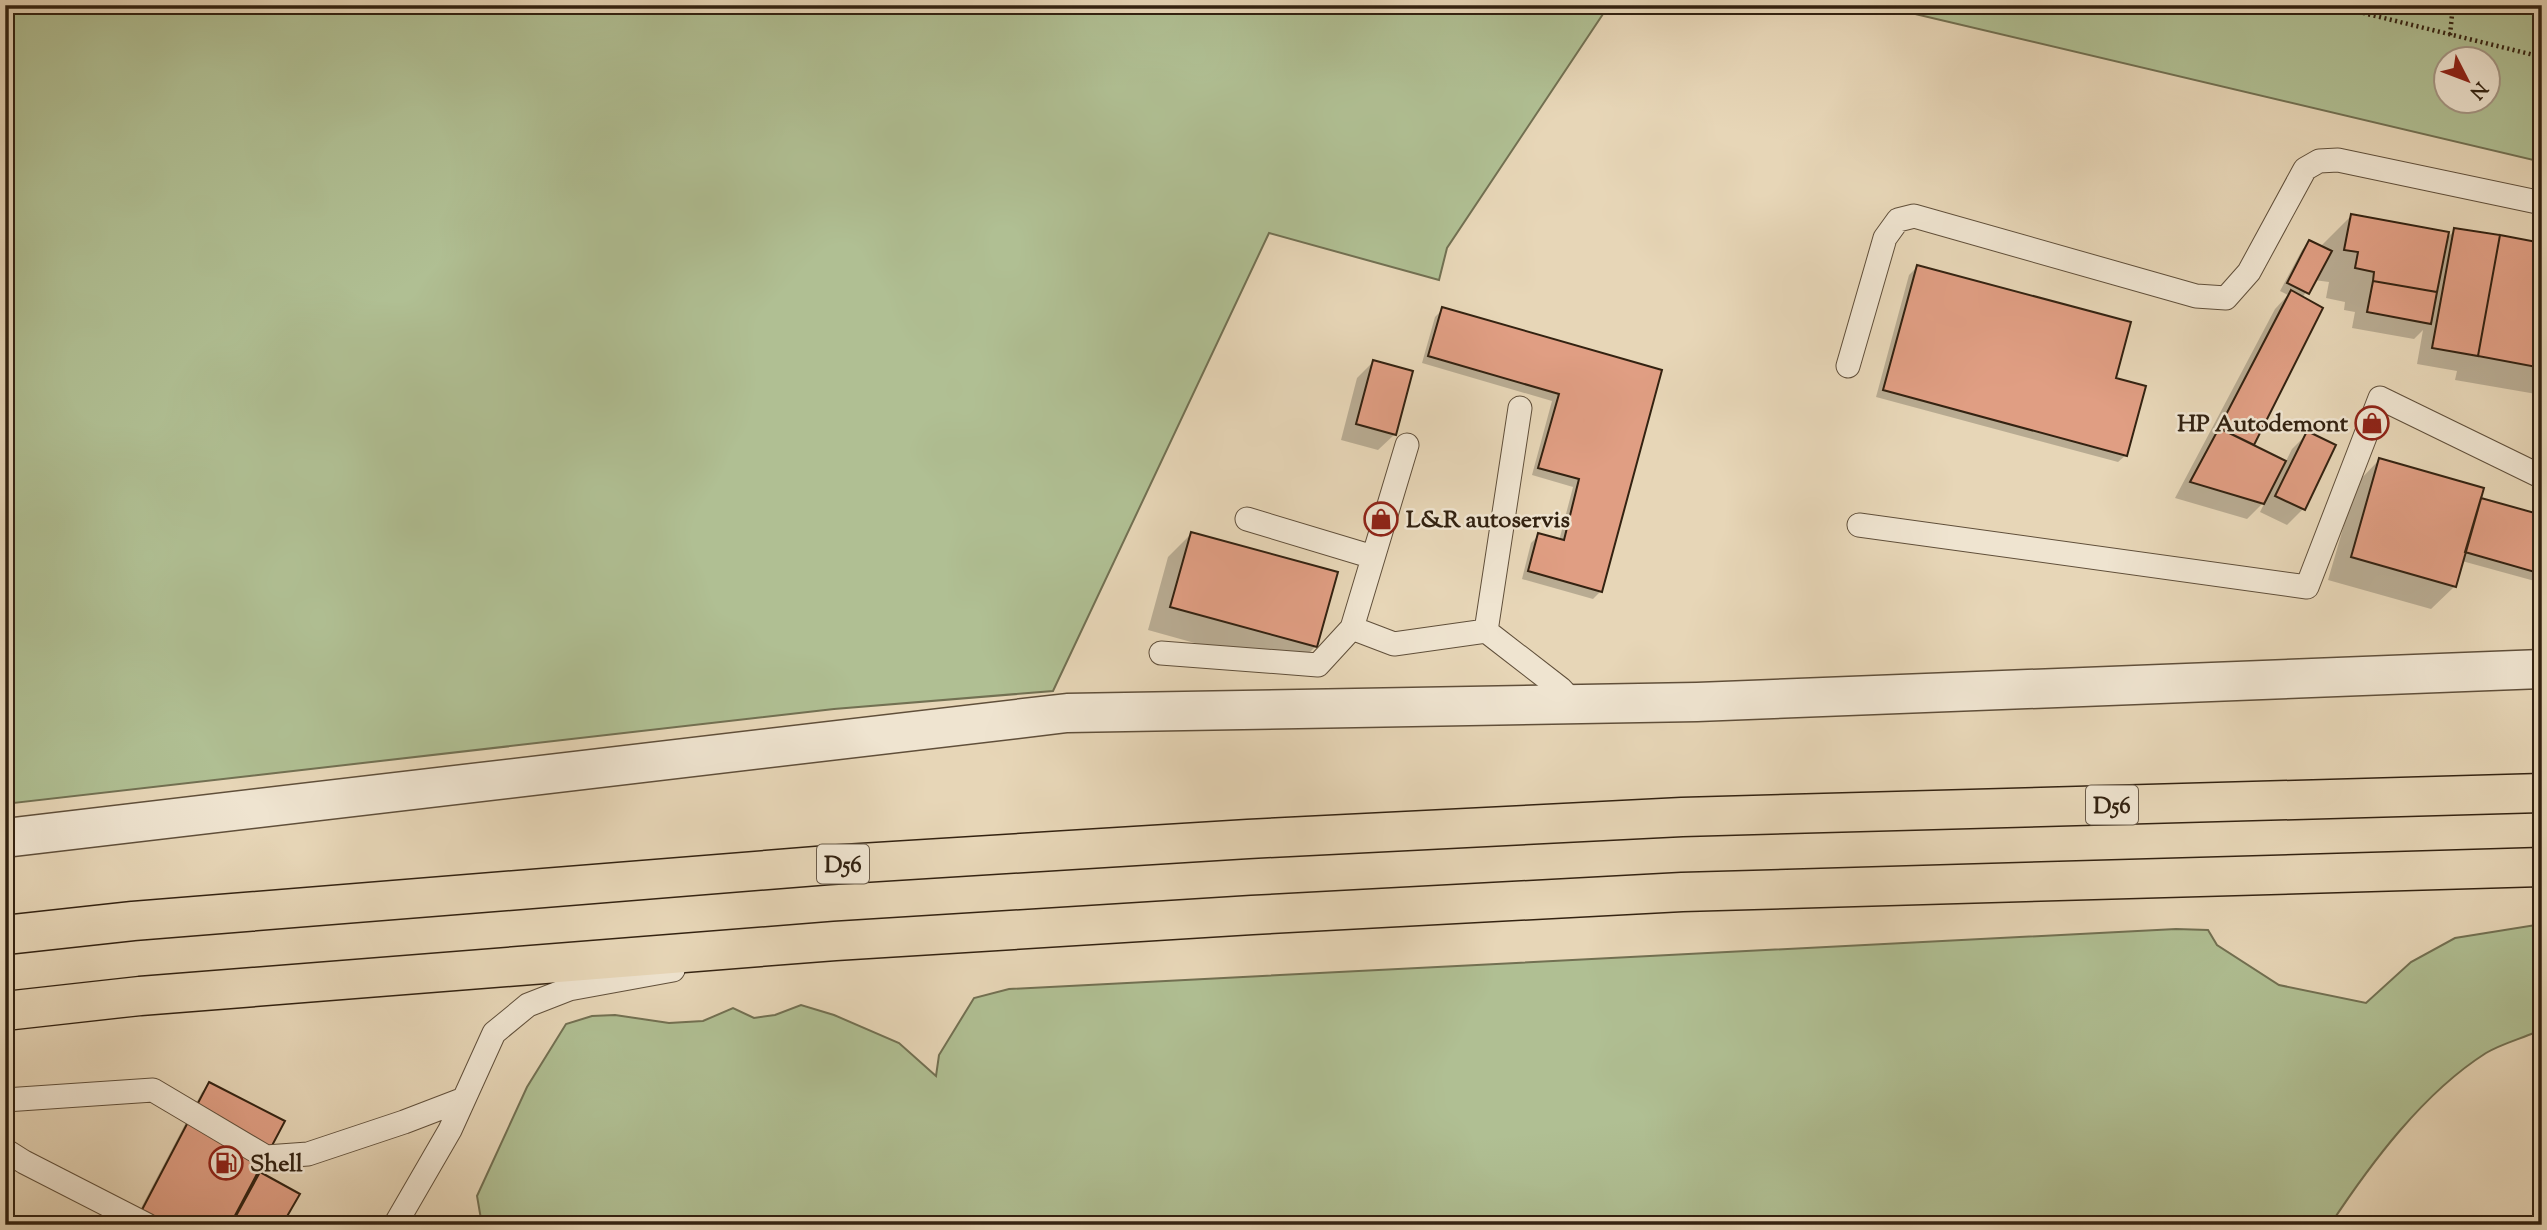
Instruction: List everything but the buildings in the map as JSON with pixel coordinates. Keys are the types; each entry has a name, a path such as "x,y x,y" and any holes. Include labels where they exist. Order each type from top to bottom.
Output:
{"highway":[{"name":"D56","path":"5,935 133,921 829,865 1248,839 1682,817 2542,793"},
{"path":"5,1010 154,995 835,941 1252,915 1682,892 2542,867"}],"street":[{"path":"5,838 1067,713 1697,702 2542,669"}],"lane":[{"path":"1848,366 1885,238 1898,220 1914,216 2196,296 2226,298 2249,272 2305,169 2319,161 2338,160 2542,203"},
{"path":"1859,525 2307,587 2380,398 2542,477"},
{"path":"1486,631 1520,408"},
{"path":"1161,653 1318,666 1352,628 1407,445"},
{"path":"1247,519 1373,557"},
{"path":"1352,628 1394,644 1486,631 1575,704"},
{"path":"395,1225 450,1130 494,1033 528,1006 569,989 835,941"},
{"path":"5,1100 153,1090 266,1157 308,1154 464,1099"},
{"path":"5,1150 147,1225"}],"path":[{"path":"2331,5 2542,57"},
{"path":"2450,34 2453,5"}],"green space":[{"path":"5,5 1609,5 1447,248 1439,280 1269,233 1053,691 834,709 5,804"},
{"path":"1877,5 2542,5 2542,162"},
{"path":"2542,924 2542,1032 2504,1044 2486,1053 2441,1088 2381,1154 2330,1225 482,1225 477,1196 527,1087 566,1024 592,1016 615,1015 669,1023 703,1021 733,1008 754,1018 775,1015 801,1005 834,1015 899,1043 936,1076 939,1055 974,998 1009,989 2176,929 2208,930 2217,945 2279,985 2366,1003 2411,962 2455,938"}],"place":[{"name":"HP Autodemont","path":"2372,423"},
{"name":"L&R autoservis","path":"1381,519"},
{"name":"Shell","path":"226,1163"}]}
